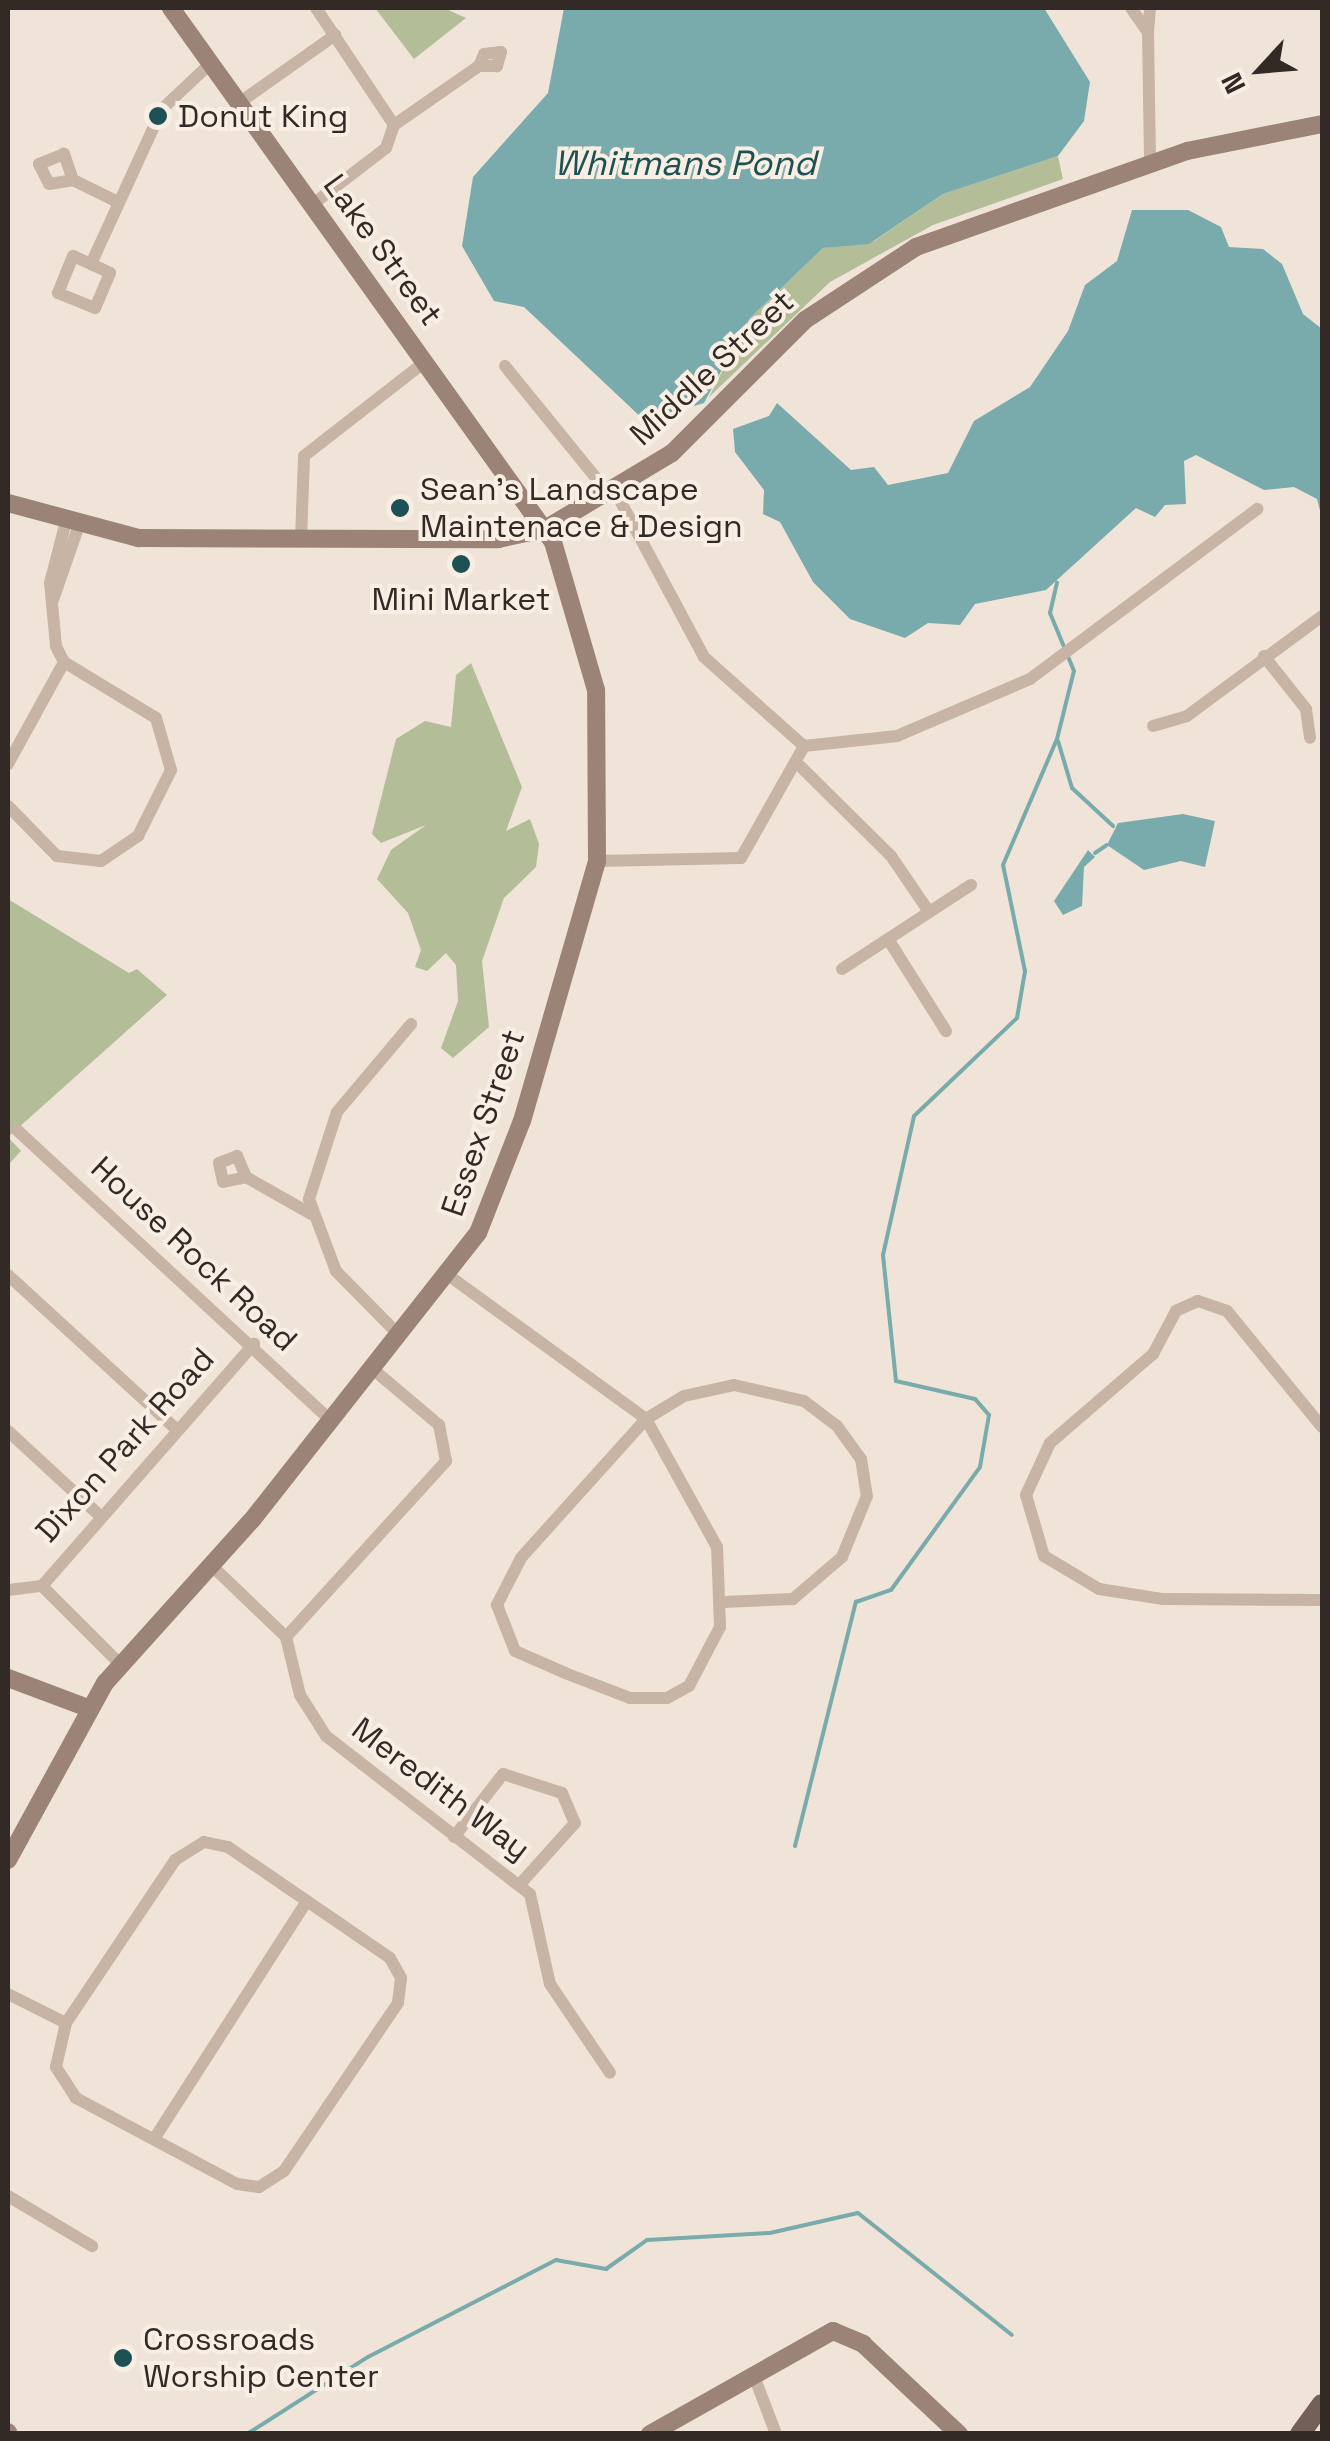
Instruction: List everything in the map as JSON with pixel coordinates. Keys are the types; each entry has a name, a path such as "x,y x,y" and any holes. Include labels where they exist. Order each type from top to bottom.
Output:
{"main road":[{"path":"1300,2434 1322,2404"}],"street":[{"name":"Lake Street","path":"171,8 545,529"},
{"path":"316,8 394,125"},
{"path":"1130,8 1148,32"},
{"path":"1150,164 1151,8"},
{"path":"239,102 336,34"},
{"path":"91,264 162,109 211,64"},
{"path":"313,204 377,157 394,125 480,66"},
{"name":"Middle Street","path":"8,502 71,527 301,539 498,539 545,529 612,493 690,438 787,336 858,280 935,239 1150,164 1322,124"},
{"path":"73,180 118,202"},
{"path":"73,256 91,264 110,273 95,308 58,292 73,256"},
{"path":"301,539 299,470 308,449 426,361"},
{"path":"505,366 612,493 704,657 804,746 897,736 1068,656 1257,509"},
{"path":"8,764 64,662 52,602 71,527"},
{"name":"Essex Street","path":"8,1860 88,1708 120,1664 212,1564 332,1422 448,1275 478,1233 506,1164 598,861 594,677 570,580 545,529"},
{"path":"1154,726 1186,716 1322,616"},
{"path":"1264,656 1306,710 1310,738"},
{"path":"8,806 48,850 98,862 138,836 167,782 172,756 156,718 64,662"},
{"path":"598,861 735,862 755,844 800,766 804,746"},
{"path":"800,766 891,856 928,912"},
{"path":"842,969 971,885"},
{"path":"888,940 946,1031"},
{"path":"400,1336 336,1271 311,1214 328,1129 411,1024"},
{"name":"House Rock Road","path":"17,1130 254,1344 332,1422"},
{"path":"246,1177 311,1214"},
{"path":"8,1275 176,1430"},
{"path":"448,1275 646,1419 706,1516 724,1602 700,1670 688,1686 651,1701 565,1673 504,1639 497,1605 521,1558 646,1419 708,1388 760,1386 818,1409 862,1459 863,1515 823,1581 792,1598 724,1602"},
{"path":"1322,1428 1227,1310 1198,1301 1176,1311 1153,1354 1050,1444 1026,1495 1044,1556 1099,1589 1164,1599 1322,1600"},
{"name":"Dixon Park Road","path":"42,1586 98,1514 254,1344"},
{"path":"212,1564 286,1637 446,1461 438,1426 374,1370"},
{"path":"8,1431 98,1514"},
{"path":"8,1590 42,1586 120,1664"},
{"name":"Meredith Way","path":"286,1637 300,1696 326,1736 454,1838 521,1883 538,1913 550,1984 610,2073"},
{"path":"8,1678 88,1708"},
{"path":"454,1838 503,1774 562,1793 576,1823 521,1883"},
{"path":"194,1845 228,1847 307,1901 390,1958 398,2003 268,2184 237,2184 66,2088 56,2067 66,2023 194,1845"},
{"path":"156,2136 307,1901"},
{"path":"8,1994 66,2023"},
{"path":"8,2196 92,2246"},
{"path":"650,2434 821,2334 846,2332 958,2434"},
{"path":"754,2376 776,2434"}],"green space":[{"path":"375,8 444,8 466,18 414,59"},
{"path":"1058,156 1063,179 933,225 830,282 709,397 749,319 823,248 874,241 943,194"},
{"path":"471,663 522,787 506,831 530,819 539,844 536,867 504,898 482,961 489,1027 453,1058 441,1048 458,1001 456,965 446,953 427,971 415,967 421,950 408,913 377,879 391,850 426,825 381,843 372,834 396,739 425,721 451,727 456,675"},
{"path":"8,899 129,973 137,969 167,995 8,1137"},
{"path":"8,1137 21,1151 8,1165"}],"water":[{"name":"Whitmans Pond","path":"564,8 1044,8 1090,82 1084,121 1058,156 943,194 869,244 823,248 749,319 704,403 645,421 524,307 494,301 462,246 473,177 548,93"},
{"path":"1132,210 1188,210 1221,227 1229,247 1263,249 1282,264 1303,314 1322,329 1322,518 1317,499 1294,487 1264,490 1196,455 1184,461 1186,504 1165,505 1155,517 1136,508 1046,590 975,604 960,625 928,623 905,638 850,619 813,582 780,522 763,514 764,490 735,452 733,429 769,416 777,403 851,470 874,467 888,485 948,473 974,421 1030,387 1068,331 1085,285 1117,261"},
{"path":"1183,814 1215,821 1205,867 1181,861 1144,870 1107,845 1118,823"},
{"path":"1088,850 1095,857 1084,867 1082,906 1063,915 1054,901"}],"waterway":[{"path":"795,1846 856,1602 891,1590 980,1467 989,1415 975,1399 896,1381 883,1255 914,1116 1017,1018 1025,971 1003,865 1057,739 1074,671 1050,613 1057,583"},
{"path":"1058,741 1072,788 1113,826"},
{"path":"1095,853 1107,845"},
{"path":"247,2434 368,2357 556,2260 606,2269 647,2240 770,2233 858,2213 1012,2335"}],"place":[{"name":"Donut King","path":"158,116"},
{"name":"Sean's Landscape Maintenace & Design","path":"400,508"},
{"name":"Mini Market","path":"461,564"},
{"name":"Crossroads Worship Center","path":"123,2358"}]}
